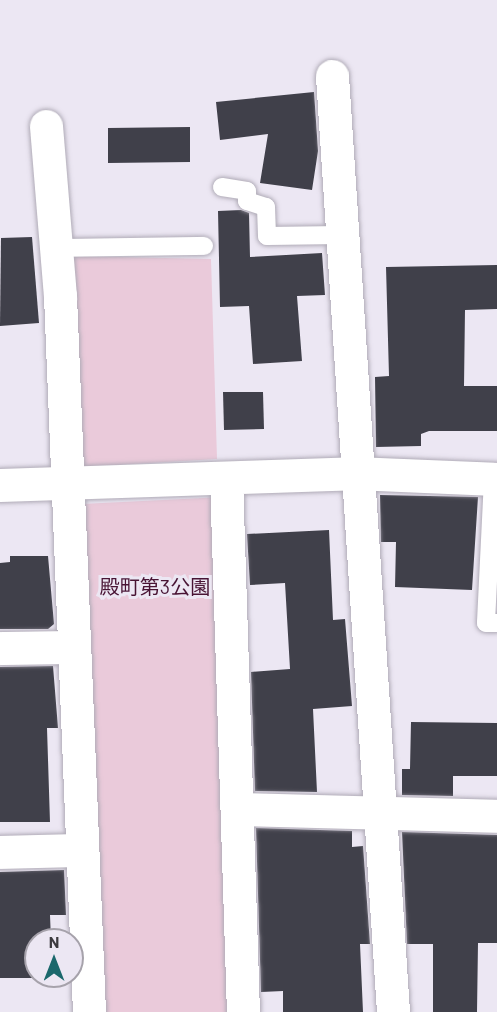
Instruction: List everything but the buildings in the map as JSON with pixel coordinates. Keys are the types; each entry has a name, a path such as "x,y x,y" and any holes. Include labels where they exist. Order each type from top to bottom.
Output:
{"street":[{"path":"332,76 354,473 384,814 393,1012"},
{"path":"46,126 56,248 70,647 89,1012"},
{"path":"0,485 354,473 495,479"},
{"path":"226,478 243,1012"},
{"path":"0,648 70,647"},
{"path":"238,809 497,816"},
{"path":"0,852 81,850"}],"lane":[{"path":"222,187 247,191 247,201 266,207 267,236 341,235"},
{"path":"56,248 204,246"},
{"path":"495,479 486,622 497,623"}],"green space":[{"path":"72,256 211,259 217,459 81,467"},
{"name":"殿町第3公園","path":"223,497 235,1012 102,1012 82,504"}]}
